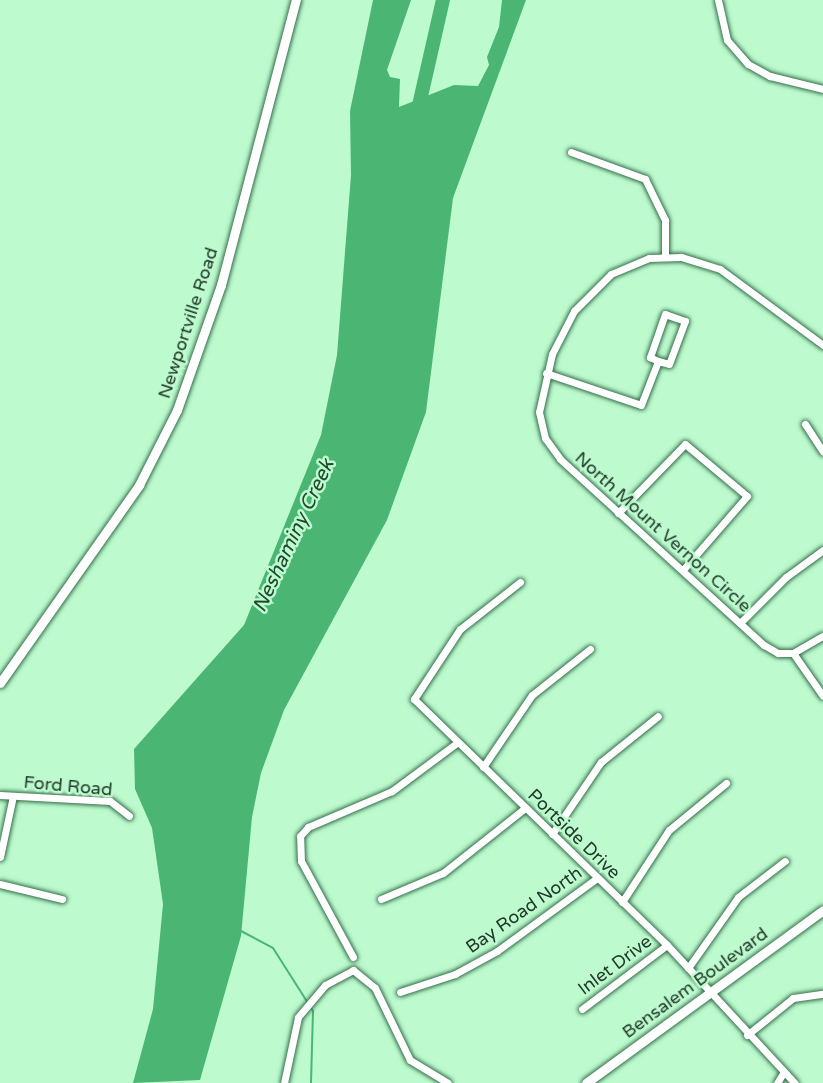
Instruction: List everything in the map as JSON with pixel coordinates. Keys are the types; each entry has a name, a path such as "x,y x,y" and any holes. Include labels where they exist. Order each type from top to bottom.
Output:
{"main road":[{"name":"Newportville Road","path":"0,683 136,490 181,402 221,285 296,0"},
{"name":"Bensalem Boulevard","path":"586,1083 823,910"}],"street":[{"path":"718,0 723,29 748,64 770,76 823,89"},
{"path":"571,152 648,183 665,220 665,257 720,269 823,345"},
{"name":"North Mount Vernon Circle","path":"665,257 634,262 604,278 574,311 546,373 539,412 545,438 561,459 618,513 772,651 793,653"},
{"path":"665,314 685,321 669,364 658,361 650,357 665,314"},
{"path":"546,373 641,405 658,361"},
{"path":"805,424 823,452"},
{"path":"618,513 685,444 747,496 683,570"},
{"path":"740,623 786,577 823,550"},
{"name":"Portside Drive","path":"520,582 460,629 414,699 667,945 747,1035 795,1083"},
{"path":"823,636 793,653 823,696"},
{"path":"483,767 532,695 590,649"},
{"path":"552,834 601,762 658,717"},
{"path":"353,957 301,861 300,836 308,827 392,791 458,742"},
{"path":"622,902 669,830 726,783"},
{"name":"Ford Road","path":"0,795 110,801 129,816"},
{"path":"0,857 13,796"},
{"path":"381,899 443,873 525,808"},
{"path":"688,968 738,897 785,861"},
{"name":"Bay Road North","path":"400,992 455,974 497,951 597,878"},
{"path":"0,884 62,899"},
{"name":"Inlet Drive","path":"582,1008 667,945"},
{"path":"284,1083 290,1042 304,1008 312,998 342,973 362,973 375,988 410,1060 448,1083"},
{"path":"747,1035 793,998 823,994"},
{"path":"777,1083 784,1072"}],"water":[{"path":"373,0 411,0 387,70 390,77 400,79 399,107 454,85 478,86 489,65 487,57 499,27 502,0 526,0 453,198 426,412 387,520 284,710 261,773 252,817 241,936 200,1080 133,1083 153,1009 163,904 152,828 135,789 134,749 244,625 321,435 337,355 351,175 350,111"}],"waterway":[{"name":"Neshaminy Creek","path":"417,114 443,0"},
{"path":"241,931 273,948 313,1011 311,1083"}]}
